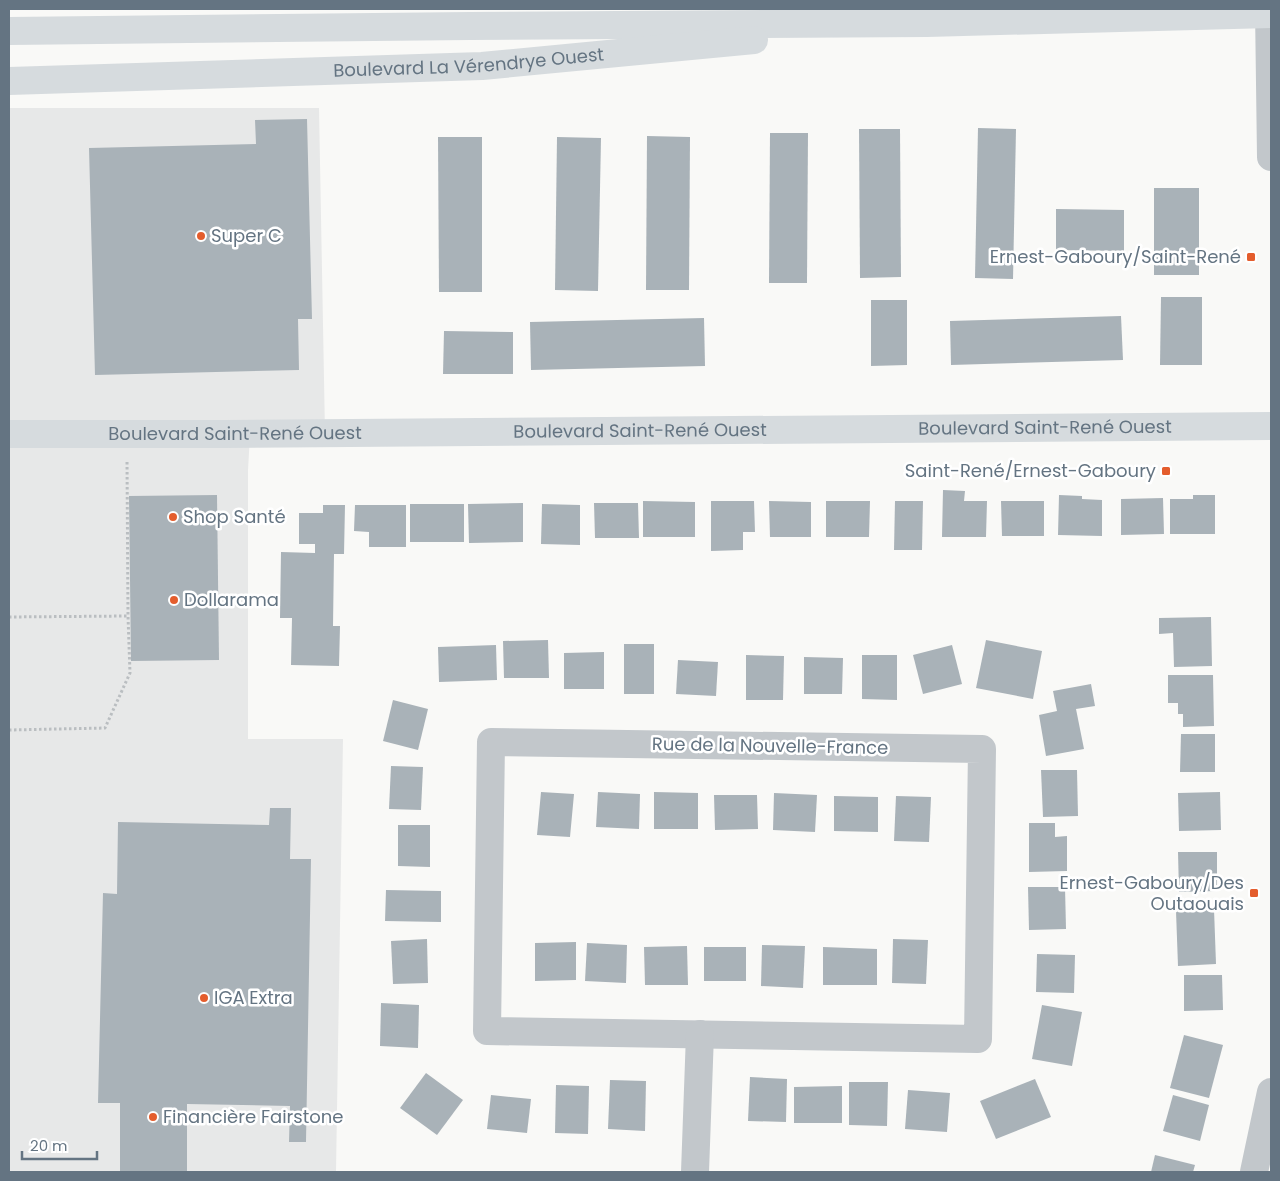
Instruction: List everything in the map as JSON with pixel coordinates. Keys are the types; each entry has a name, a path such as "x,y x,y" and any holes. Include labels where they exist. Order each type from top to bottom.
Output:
{"main road":[{"name":"Boulevard La Vérendrye Ouest","path":"9,31 927,23 1270,12"},
{"path":"9,20 136,30"},
{"name":"Boulevard La Vérendrye Ouest","path":"9,81 482,66 927,23"},
{"name":"Boulevard Saint-René Ouest","path":"9,434 1271,426"}],"street":[{"path":"1270,12 1271,158"},
{"name":"Rue de la Nouvelle-France","path":"491,742 982,749 978,1039 700,1034 487,1031 491,742"},
{"path":"695,1172 700,1034"},
{"path":"1254,1172 1271,1092"}],"path":[{"path":"9,730 105,728 130,673 127,460"},
{"path":"9,617 128,616"}],"shaded area":[{"path":"9,108 319,108 325,433 250,435 248,470 248,739 343,739 336,1172 9,1172"}],"building":[{"name":"Super C","path":"307,119 312,319 298,319 299,370 95,375 89,148 256,144 255,120"},
{"path":"978,128 1016,129 1013,279 975,278"},
{"path":"859,129 900,129 901,277 860,278"},
{"path":"770,133 808,133 807,283 769,283"},
{"path":"647,136 690,137 689,290 646,290"},
{"path":"438,137 482,137 482,292 439,292"},
{"path":"557,137 601,138 598,291 555,290"},
{"path":"1154,188 1199,188 1199,275 1154,275"},
{"path":"1056,209 1124,210 1124,251 1056,250"},
{"path":"1161,297 1202,297 1202,365 1160,365"},
{"path":"871,300 907,300 907,365 871,366"},
{"path":"1121,316 1123,360 951,365 950,321"},
{"path":"704,318 705,366 531,370 530,322"},
{"path":"444,331 513,332 513,374 443,374"},
{"path":"943,490 965,491 964,501 987,501 986,537 942,537"},
{"name":"Dollarama","path":"217,495 219,660 131,661 129,496"},
{"path":"1059,495 1082,496 1082,499 1102,500 1102,536 1058,535"},
{"path":"1193,495 1215,495 1215,534 1170,534 1170,499 1193,499"},
{"path":"1163,498 1164,534 1121,535 1121,499"},
{"path":"643,501 695,502 695,537 643,537"},
{"path":"711,501 754,501 755,532 743,532 743,550 711,551"},
{"path":"769,501 811,502 811,537 770,537"},
{"path":"826,501 870,501 869,537 826,537"},
{"path":"895,501 923,501 922,550 894,550"},
{"path":"1001,501 1044,501 1044,536 1002,536"},
{"path":"523,503 523,542 469,543 468,504"},
{"path":"594,503 638,503 639,538 595,538"},
{"path":"410,504 464,504 464,542 410,542"},
{"path":"542,504 580,505 580,545 541,544"},
{"path":"323,505 345,505 344,554 334,554 333,626 340,626 339,666 291,665 292,618 280,618 281,552 315,553 315,544 299,544 299,513 323,513"},
{"path":"355,505 406,505 406,547 369,547 369,532 354,531"},
{"path":"1211,617 1212,666 1174,667 1173,633 1159,634 1159,618"},
{"path":"548,640 549,678 504,678 503,641"},
{"path":"986,640 1042,651 1033,699 976,688"},
{"path":"624,644 654,644 654,694 624,694"},
{"path":"496,645 497,680 439,682 438,647"},
{"path":"952,645 962,684 923,694 913,655"},
{"path":"604,652 604,689 564,689 564,653"},
{"path":"746,655 784,656 783,700 746,700"},
{"path":"862,655 897,655 897,700 862,699"},
{"path":"804,657 843,658 842,694 804,694"},
{"path":"678,660 718,662 716,696 676,694"},
{"path":"1168,675 1213,675 1214,726 1183,727 1183,714 1178,714 1178,703 1168,703"},
{"path":"1091,684 1095,706 1076,709 1084,749 1046,756 1039,715 1057,711 1053,691"},
{"path":"393,700 428,709 418,750 383,741"},
{"path":"1181,734 1215,734 1215,772 1180,772"},
{"path":"391,766 423,767 421,810 389,809"},
{"path":"1041,770 1077,770 1078,816 1043,817"},
{"path":"541,792 574,794 570,837 537,835"},
{"path":"598,792 640,794 639,829 596,827"},
{"path":"654,792 698,793 698,829 654,829"},
{"path":"1220,792 1221,830 1179,831 1178,793"},
{"path":"774,793 817,795 815,832 773,830"},
{"path":"714,795 757,795 758,829 715,830"},
{"path":"834,796 878,797 878,832 834,831"},
{"path":"896,796 931,797 929,842 894,841"},
{"name":"IGA Extra","path":"270,808 291,808 290,859 311,859 306,1142 289,1142 290,1106 187,1104 187,1172 120,1172 120,1103 98,1103 103,893 117,894 118,822 269,825"},
{"path":"1029,823 1055,823 1055,837 1067,836 1067,871 1029,872"},
{"path":"398,825 430,825 430,867 398,866"},
{"path":"1178,852 1217,852 1217,891 1179,892"},
{"path":"1028,887 1065,887 1066,929 1029,930"},
{"path":"386,890 441,891 441,922 385,921"},
{"path":"1214,909 1216,964 1178,966 1176,911"},
{"path":"427,939 428,983 393,984 391,941"},
{"path":"893,939 928,940 926,984 892,983"},
{"path":"576,942 576,980 535,981 535,943"},
{"path":"587,943 627,945 626,983 585,981"},
{"path":"762,945 805,946 803,988 761,986"},
{"path":"687,946 688,985 645,985 644,947"},
{"path":"704,947 746,947 746,981 704,981"},
{"path":"823,947 877,949 877,985 823,985"},
{"path":"1037,954 1075,955 1074,993 1036,992"},
{"path":"1184,975 1222,975 1223,1010 1184,1011"},
{"path":"381,1003 419,1005 418,1048 380,1046"},
{"path":"1042,1005 1082,1012 1072,1066 1032,1059"},
{"path":"1184,1035 1223,1045 1209,1098 1170,1088"},
{"path":"426,1073 463,1100 437,1135 400,1108"},
{"path":"750,1077 787,1079 786,1122 748,1121"},
{"path":"1035,1079 1051,1117 996,1139 980,1101"},
{"path":"610,1080 646,1081 645,1131 608,1129"},
{"path":"849,1082 888,1082 887,1126 849,1125"},
{"path":"556,1085 589,1086 588,1134 555,1133"},
{"path":"842,1086 842,1123 794,1123 794,1087"},
{"path":"908,1090 950,1093 947,1132 905,1129"},
{"path":"491,1095 531,1099 527,1133 487,1129"},
{"path":"1173,1095 1209,1105 1200,1141 1163,1131"},
{"path":"1155,1155 1195,1165 1193,1172 1151,1172"}],"place":[{"name":"Super C","path":"201,236"},
{"name":"Ernest-Gaboury/Saint-René","path":"1251,257"},
{"name":"Saint-René/Ernest-Gaboury","path":"1166,471"},
{"name":"Shop Santé","path":"173,517"},
{"name":"Dollarama","path":"174,600"},
{"name":"Ernest-Gaboury/Des Outaouais","path":"1254,893"},
{"name":"IGA Extra","path":"204,998"},
{"name":"Financière Fairstone","path":"153,1117"}]}
